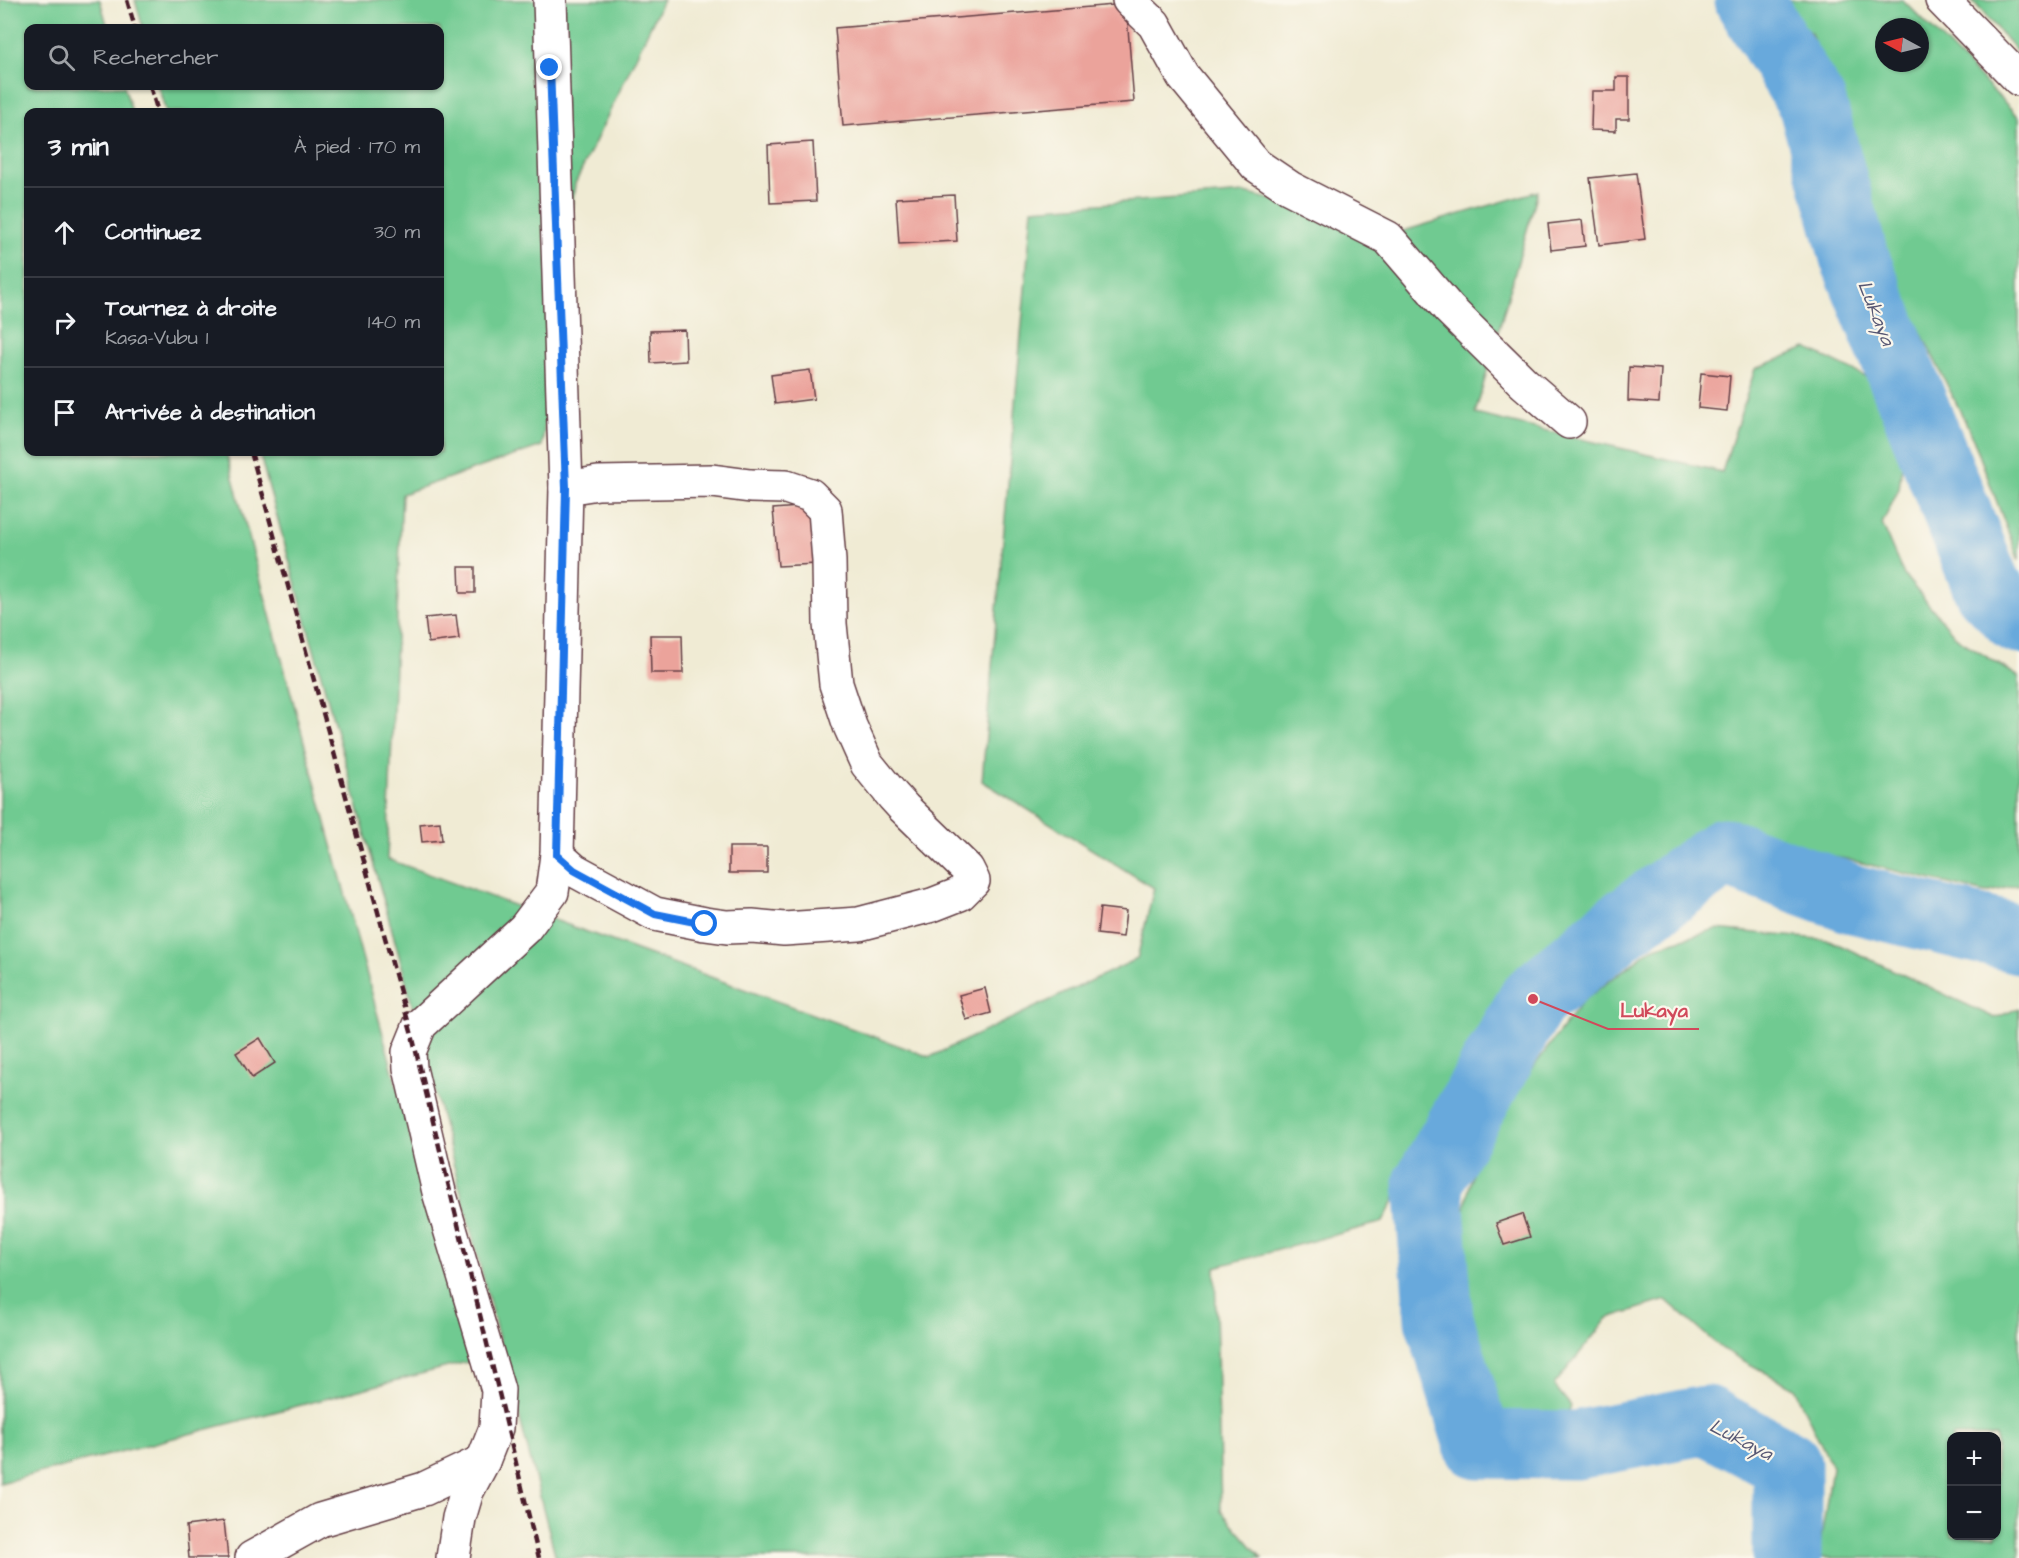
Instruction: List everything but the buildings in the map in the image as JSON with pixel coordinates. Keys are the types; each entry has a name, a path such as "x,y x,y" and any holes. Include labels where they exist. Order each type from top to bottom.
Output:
{"street":[{"path":"453,1558 459,1518 467,1491 483,1461 496,1428 498,1390 439,1192 410,1068 409,1052 420,1025 525,928 552,892 557,855 566,488 550,0"},
{"path":"1129,0 1154,24 1183,76 1256,165 1290,188 1388,238 1449,309 1524,383 1569,422"},
{"path":"1942,0 2019,79"},
{"path":"557,855 574,870 655,914 727,927 752,926 784,929 859,924 932,905 960,894 973,881 967,868 904,808 867,764 850,726 836,684 830,624 825,510 810,495 786,487 750,486 712,481 598,483 566,488"},
{"path":"252,1558 320,1520 424,1489 483,1461"}],"green space":[{"path":"0,0 100,0 107,24 24,24 24,90 125,90 131,108 24,108 24,456 227,456 471,1361 0,1483"},
{"path":"135,0 663,0 575,184 542,446 402,494 387,859 930,1057 1137,959 1154,888 982,781 1032,209 1245,193 1400,232 1538,191 1475,414 1722,472 1755,369 1806,348 1879,383 1906,433 1899,489 1882,524 1904,575 1958,639 2019,677 2019,885 1986,893 1730,831 1674,856 1493,1005 1383,1222 1215,1267 1221,1511 1262,1558 556,1558 403,970 260,456 444,456 444,108 165,108 159,90 444,90 444,24 142,24"},
{"path":"1770,0 1903,0 1921,18 1875,18 1875,72 1929,72 1929,26 2019,117 2019,561 1971,433 1891,272 1811,33 1773,7"},
{"path":"1972,0 2019,0 2019,54"},
{"path":"1716,929 1829,940 1995,1018 2019,1008 2019,1558 1818,1558 1832,1467 1794,1388 1722,1349 1666,1300 1608,1318 1554,1385 1571,1406 1559,1432 1521,1430 1485,1410 1460,1353 1452,1276 1474,1166 1529,1073 1581,1003 1652,948"}],"waterway":[{"name":"Lukaya","path":"1749,0 1812,103 1854,257 1988,589 2019,620"},
{"name":"Lukaya","path":"1787,1558 1787,1464 1706,1420 1576,1445 1478,1444 1439,1319 1428,1183 1533,999 1623,924 1724,852 1853,899 2019,939"}],"railway":[{"path":"127,0 134,24"},
{"path":"151,90 157,108"},
{"path":"252,456 413,1039 539,1558"}],"place":[{"name":"Lukaya","path":"1533,999"}],"route":[{"path":"550,68 566,488 557,855 574,870 655,914 705,924"}]}
